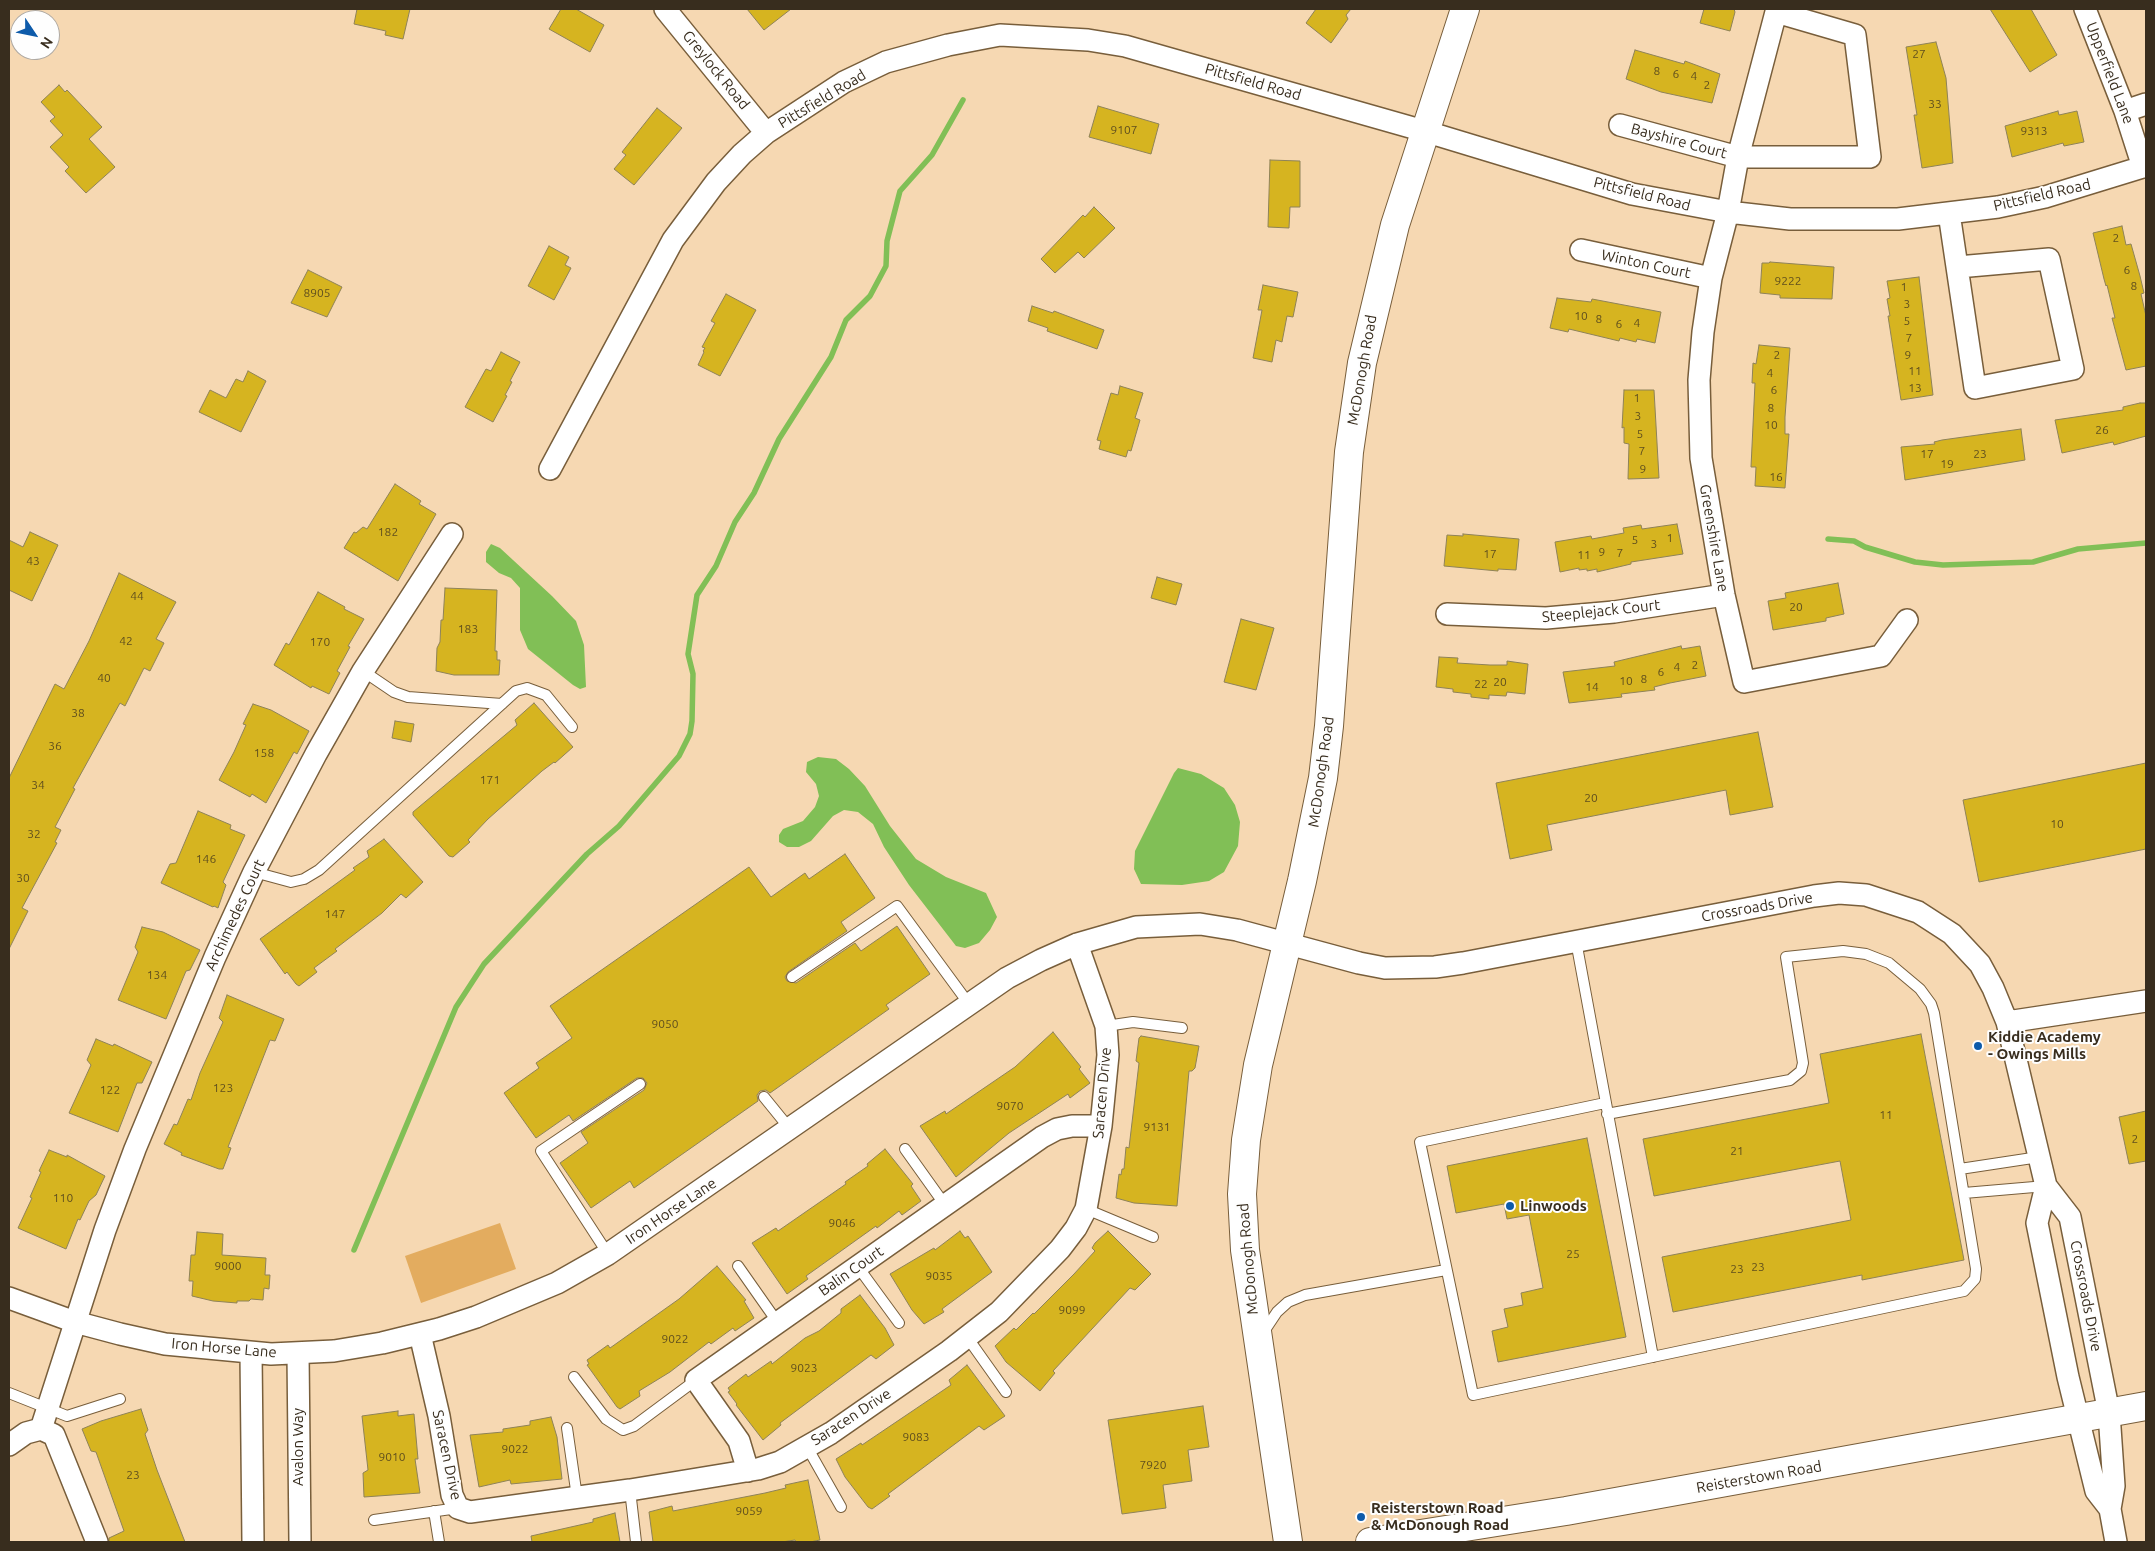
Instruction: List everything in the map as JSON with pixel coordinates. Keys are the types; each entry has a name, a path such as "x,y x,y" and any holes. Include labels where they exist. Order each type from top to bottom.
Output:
{"main road":[{"name":"McDonogh Road","path":"1288,1542 1257,1342 1243,1223 1243,1166 1258,1065 1288,943 1323,778 1330,717 1348,461 1356,397 1382,275 1424,131 1466,9"},
{"name":"Reisterstown Road","path":"1370,1542 1566,1511 2146,1406"}],"street":[{"name":"Greylock Road","path":"664,9 766,132"},
{"name":"Upperfield Lane","path":"2085,9 2126,111 2145,166"},
{"name":"Bayshire Court","path":"1620,125 1738,157 1870,157 1855,35 1776,12 1738,157"},
{"name":"Pittsfield Road","path":"550,469 673,240 716,182 766,132 844,82 886,62 948,45 1000,35 1088,40 1126,46 1424,131 1632,194 1728,212 1790,219 1898,220 1998,206 2045,197 2145,166"},
{"path":"2126,111 2146,104"},
{"name":"Greenshire Lane","path":"1738,157 1728,212 1711,278 1703,332 1698,422 1701,458 1724,595 1744,682 1881,656 1906,620"},
{"path":"1950,213 1958,267 1976,388 2073,369 2049,259 1958,267"},
{"name":"Winton Court","path":"1581,250 1711,278"},
{"name":"Archimedes Court","path":"41,1429 74,1322 136,1149 215,957 254,872 316,754 363,672 452,534"},
{"name":"Steeplejack Court","path":"1447,614 1546,618 1614,612 1724,595"},
{"name":"Crossroads Drive","path":"1288,943 1359,963 1385,968 1463,964 1814,896 1840,893 1866,895 1918,912 1952,934 1980,964 1993,988 2007,1022 2046,1186 2070,1217 2109,1413 2114,1486 2110,1509"},
{"name":"Iron Horse Lane","path":"9,1298 74,1322 166,1344 251,1353 334,1351 420,1334 476,1317 522,1300 558,1283 608,1254 1007,978 1041,960 1077,944 1136,927 1166,924 1200,924 1237,930 1288,943"},
{"name":"Saracen Drive","path":"420,1334 439,1416 452,1495 458,1508 470,1512 630,1490 748,1471 780,1462 806,1447 846,1422 967,1337 999,1312 1060,1249 1076,1228 1086,1209 1101,1126 1108,1055 1106,1026 1077,944"},
{"path":"2007,1022 2146,1001"},
{"name":"Balin Court","path":"696,1380 1042,1137 1057,1129 1101,1126"},
{"name":"Crossroads Drive","path":"2046,1186 2038,1223 2077,1420 2096,1491 2110,1509"},
{"name":"Avalon Way","path":"298,1352 300,1542"},
{"path":"251,1353 253,1542"},
{"path":"696,1380 740,1441 748,1471"},
{"path":"9,1445 26,1433 41,1429 54,1435 97,1542"},
{"path":"2110,1509 2116,1542"}],"lane":[{"path":"363,672 394,692 408,697 502,704"},
{"path":"254,872 291,882 304,879 319,870 516,691 527,688 538,690 546,696 572,727"},
{"path":"792,977 897,906 969,1004"},
{"path":"1576,941 1653,1357"},
{"path":"1605,1103 1420,1142 1473,1395 1964,1291 1976,1279 1964,1193 1931,1004 1920,989 1889,963 1866,954 1842,951 1786,957 1803,1063 1801,1071 1790,1080 1607,1114"},
{"path":"1106,1026 1133,1022 1182,1028"},
{"path":"608,1254 541,1151 640,1084"},
{"path":"764,1097 790,1129"},
{"path":"905,1149 945,1205"},
{"path":"1960,1169 2039,1158"},
{"path":"1964,1193 2046,1186"},
{"path":"1086,1209 1153,1237"},
{"path":"738,1266 778,1323"},
{"path":"858,1267 899,1323"},
{"path":"1257,1342 1277,1312 1288,1302 1304,1295 1446,1270"},
{"path":"967,1337 1006,1392"},
{"path":"574,1377 606,1420 623,1430 634,1426 696,1380"},
{"path":"10,1393 67,1416 120,1399"},
{"path":"567,1428 577,1497"},
{"path":"806,1447 841,1507"},
{"path":"630,1490 636,1542"},
{"path":"374,1520 458,1508"},
{"path":"434,1511 439,1542"}],"shaded area":[{"path":"491,544 500,548 576,621 584,645 586,687 580,689 573,685 528,649 520,630 520,588 511,578 499,573 486,562 486,552"},
{"path":"818,757 836,759 849,769 865,786 890,826 916,859 946,877 986,893 997,917 990,930 979,943 965,948 956,946 909,885 884,847 873,824 858,812 844,810 833,816 811,841 799,847 787,847 779,842 779,835 783,829 803,821 815,807 819,796 816,784 806,772 807,762"},
{"path":"1178,768 1201,774 1224,788 1235,805 1240,822 1238,846 1224,872 1209,881 1182,885 1141,884 1134,869 1135,851"},
{"path":"500,1223 516,1269 421,1303 405,1256"}],"building":[{"path":"357,9 410,9 403,39 385,35 386,31 354,24"},
{"path":"561,9 576,9 604,25 590,52 549,29"},
{"path":"747,9 791,9 764,30"},
{"path":"1316,9 1351,9 1346,15 1348,19 1331,43 1306,23"},
{"path":"1704,9 1734,9 1735,12 1730,31 1700,23"},
{"path":"1990,9 2031,9 2057,55 2030,72"},
{"path":"1936,42 1946,78 1953,163 1922,168 1914,115 1917,115 1906,47"},
{"path":"1635,50 1684,64 1685,61 1720,74 1712,103 1661,92 1626,79"},
{"path":"59,85 65,92 67,90 102,127 89,139 115,167 86,193 65,171 69,167 50,147 63,135 50,121 55,117 41,102"},
{"path":"1098,106 1159,124 1151,154 1089,137"},
{"path":"657,108 682,128 634,185 614,169 626,155 622,152"},
{"path":"2058,111 2059,115 2077,111 2084,142 2064,146 2063,143 2012,157 2005,126"},
{"path":"1270,160 1300,161 1300,207 1290,207 1289,228 1268,227"},
{"path":"1094,207 1115,228 1084,258 1078,252 1055,273 1041,259 1083,215 1085,217"},
{"path":"2122,226 2126,245 2131,244 2140,276 2144,293 2141,294 2146,316 2146,366 2126,370 2093,233"},
{"path":"549,246 569,257 565,265 571,268 554,300 528,286"},
{"path":"1762,263 1834,267 1832,299 1780,298 1780,295 1760,293"},
{"path":"308,270 342,287 327,317 291,303"},
{"path":"1919,277 1933,395 1901,400 1888,316 1890,316 1887,299 1890,298 1887,281"},
{"path":"1263,285 1298,292 1293,317 1287,316 1282,342 1276,340 1272,362 1253,358 1262,310 1258,310"},
{"path":"726,294 756,310 720,376 698,365 705,348 702,347 715,323 711,321"},
{"path":"1557,298 1591,302 1592,299 1661,312 1655,343 1637,339 1636,342 1620,338 1619,341 1569,329 1568,332 1550,328"},
{"path":"1032,306 1053,313 1054,311 1104,330 1097,349 1047,331 1048,328 1028,321"},
{"path":"1759,345 1790,348 1785,417 1785,434 1789,434 1785,488 1755,486 1756,467 1751,467 1755,383 1752,383 1753,363 1756,364"},
{"path":"501,352 520,362 510,381 512,382 505,395 507,396 493,422 465,407 486,369 491,371"},
{"path":"248,371 266,381 241,432 199,412 210,390 226,398 236,379 243,382"},
{"path":"1120,386 1143,393 1135,418 1140,420 1131,451 1128,450 1126,457 1099,449 1101,441 1097,440 1111,393 1118,395"},
{"path":"1624,390 1654,390 1659,478 1628,479 1629,444 1624,443 1624,427 1622,428"},
{"path":"2146,403 2146,436 2114,445 2113,442 2062,453 2055,420 2123,410 2123,407"},
{"path":"2021,429 2025,460 1905,480 1901,447 1935,444 1934,442 1942,440"},
{"path":"395,484 421,501 419,504 436,514 398,581 344,548 354,532 356,533 363,527 367,529"},
{"path":"1677,524 1683,554 1631,562 1631,564 1597,572 1597,569 1587,571 1587,569 1579,570 1579,568 1560,572 1555,542 1591,536 1592,539 1624,533 1623,528 1641,525 1642,529"},
{"path":"30,532 58,545 32,601 9,590 9,540 23,547"},
{"path":"1463,534 1519,539 1516,570 1498,569 1498,571 1444,566 1447,535 1463,536"},
{"path":"119,573 176,602 156,639 164,643 150,671 144,668 125,706 120,703 73,788 75,789 55,827 61,830 55,842 57,843 22,908 28,911 9,949 9,778 55,684 64,689 89,641"},
{"path":"1157,577 1182,584 1176,605 1151,598"},
{"path":"1838,583 1844,614 1826,618 1826,621 1773,630 1768,601 1786,598 1785,593"},
{"path":"445,588 497,590 495,651 497,651 497,660 500,660 499,675 454,675 436,671"},
{"path":"318,592 364,619 348,646 350,647 337,671 340,673 329,694 312,686 311,688 274,665 286,643 289,645"},
{"path":"1241,619 1274,628 1256,690 1224,682"},
{"path":"1681,646 1682,649 1700,646 1706,676 1654,687 1655,690 1621,694 1622,697 1569,703 1563,672 1615,666 1614,662"},
{"path":"1439,657 1458,658 1457,663 1507,665 1507,661 1528,664 1525,694 1507,692 1506,696 1489,695 1489,699 1471,697 1471,694 1453,692 1453,689 1436,687"},
{"path":"534,703 573,747 555,763 542,771 488,819 468,840 470,842 453,857 449,856 413,815 413,812 517,725 515,720"},
{"path":"253,704 271,710 309,731 297,754 294,752 266,803 252,794 250,797 219,780 234,752 246,725 243,724"},
{"path":"395,721 414,724 411,742 392,738"},
{"path":"1758,732 1773,807 1730,815 1726,790 1547,825 1552,850 1510,859 1496,783"},
{"path":"2146,763 2146,849 1979,882 1963,800"},
{"path":"198,811 231,825 230,829 245,835 223,882 226,885 218,908 161,883 170,864 176,863"},
{"path":"384,839 423,882 406,898 401,894 382,913 335,949 337,951 314,968 317,972 299,986 287,972 285,974 260,939 355,870 353,868 369,857 367,851"},
{"path":"845,854 875,898 841,922 847,931 788,972 785,977 787,981 796,983 855,943 861,951 897,926 930,974 886,1005 889,1009 770,1093 766,1090 760,1091 757,1095 758,1101 634,1188 630,1181 591,1208 560,1163 588,1143 581,1132 644,1090 647,1083 643,1078 637,1078 573,1121 569,1115 536,1138 504,1093 539,1068 536,1063 572,1038 550,1006 749,867 771,897 805,873 809,879"},
{"path":"142,927 163,932 200,950 190,970 186,971 166,1019 118,1000 138,952 135,947"},
{"path":"227,995 284,1019 275,1041 270,1040 228,1147 231,1148 223,1169 219,1169 181,1155 182,1153 164,1144 174,1124 177,1125 188,1099 191,1100 200,1073 223,1022 219,1018"},
{"path":"1053,1032 1081,1067 1079,1069 1090,1083 1070,1098 1068,1094 1009,1133 956,1177 920,1126 945,1111 946,1114 1015,1067"},
{"path":"1921,1034 1964,1260 1862,1280 1862,1275 1673,1312 1662,1257 1851,1220 1840,1161 1654,1196 1643,1139 1829,1103 1820,1054"},
{"path":"1141,1036 1199,1046 1195,1068 1189,1071 1177,1206 1134,1203 1116,1198 1119,1174 1121,1175 1122,1169 1124,1169 1126,1147 1129,1148 1139,1063 1136,1061 1139,1038"},
{"path":"96,1039 113,1046 114,1044 152,1062 142,1083 137,1083 118,1132 69,1113 91,1065 87,1060"},
{"path":"2146,1111 2146,1161 2129,1164 2119,1117"},
{"path":"1587,1138 1626,1337 1498,1362 1492,1331 1508,1327 1504,1309 1523,1305 1521,1293 1543,1288 1529,1215 1507,1219 1504,1204 1456,1213 1447,1166"},
{"path":"885,1149 913,1184 911,1186 921,1201 902,1215 899,1211 877,1228 876,1226 806,1276 808,1279 787,1294 752,1243 776,1228 778,1231 846,1184 845,1182 868,1166 867,1164"},
{"path":"49,1150 67,1157 67,1155 105,1176 96,1195 89,1201 80,1220 78,1219 66,1249 18,1228 32,1198 30,1197 41,1172 39,1171"},
{"path":"960,1231 965,1238 968,1236 992,1272 942,1309 944,1312 924,1324 912,1310 890,1274 934,1248 935,1250"},
{"path":"1108,1231 1151,1274 1135,1290 1130,1288 1053,1371 1055,1373 1040,1391 1006,1362 995,1346 1014,1328 1016,1330 1034,1314 1074,1274 1095,1251 1092,1248 1095,1243"},
{"path":"197,1232 223,1234 222,1255 266,1258 265,1275 270,1275 269,1289 264,1288 263,1300 251,1299 249,1301 237,1301 237,1303 213,1301 192,1296 193,1281 189,1281 191,1255 195,1255"},
{"path":"717,1266 746,1300 744,1301 754,1318 735,1331 733,1328 711,1344 709,1342 670,1372 639,1391 640,1396 620,1409 617,1407 587,1365 589,1364 587,1360 608,1345 610,1348 679,1299"},
{"path":"860,1295 885,1328 894,1345 876,1359 871,1355 780,1423 781,1425 763,1440 736,1405 728,1392 730,1391 728,1388 746,1374 748,1377 771,1361 772,1364 805,1338 819,1331 841,1313 841,1309"},
{"path":"967,1365 1005,1416 984,1430 979,1426 888,1494 890,1496 872,1509 868,1507 845,1477 836,1459 861,1443 862,1445 951,1385 949,1380"},
{"path":"1203,1406 1209,1447 1188,1450 1192,1481 1163,1485 1166,1508 1122,1514 1108,1420"},
{"path":"141,1409 148,1430 145,1434 185,1542 109,1542 109,1538 124,1531 96,1452 91,1451 82,1429"},
{"path":"398,1411 398,1416 414,1414 418,1459 415,1459 420,1493 364,1497 363,1473 368,1470 362,1416"},
{"path":"551,1417 557,1437 562,1479 511,1484 510,1480 479,1487 470,1435 503,1432 503,1429 530,1425 530,1421"},
{"path":"808,1480 820,1540 810,1542 796,1542 795,1540 782,1542 653,1542 649,1512 672,1506 673,1511 765,1493 786,1488 785,1485"},
{"path":"615,1513 620,1542 532,1542 531,1536 593,1522 593,1519"}],"waterway":[{"path":"354,1250 456,1007 484,964 587,854 619,826 679,756 690,734 692,721 693,674 688,654 697,595 716,566 735,522 754,493 779,439 831,357 846,320 870,296 886,266 887,241 900,191 932,155 963,100"},
{"path":"1828,539 1854,541 1865,547 1915,562 1943,565 2033,562 2078,549 2146,543"}],"place":[{"name":"Kiddie Academy - Owings Mills","path":"1978,1046"},
{"name":"Linwoods","path":"1510,1206"},
{"name":"Reisterstown Road & McDonough Road","path":"1361,1517"}]}
